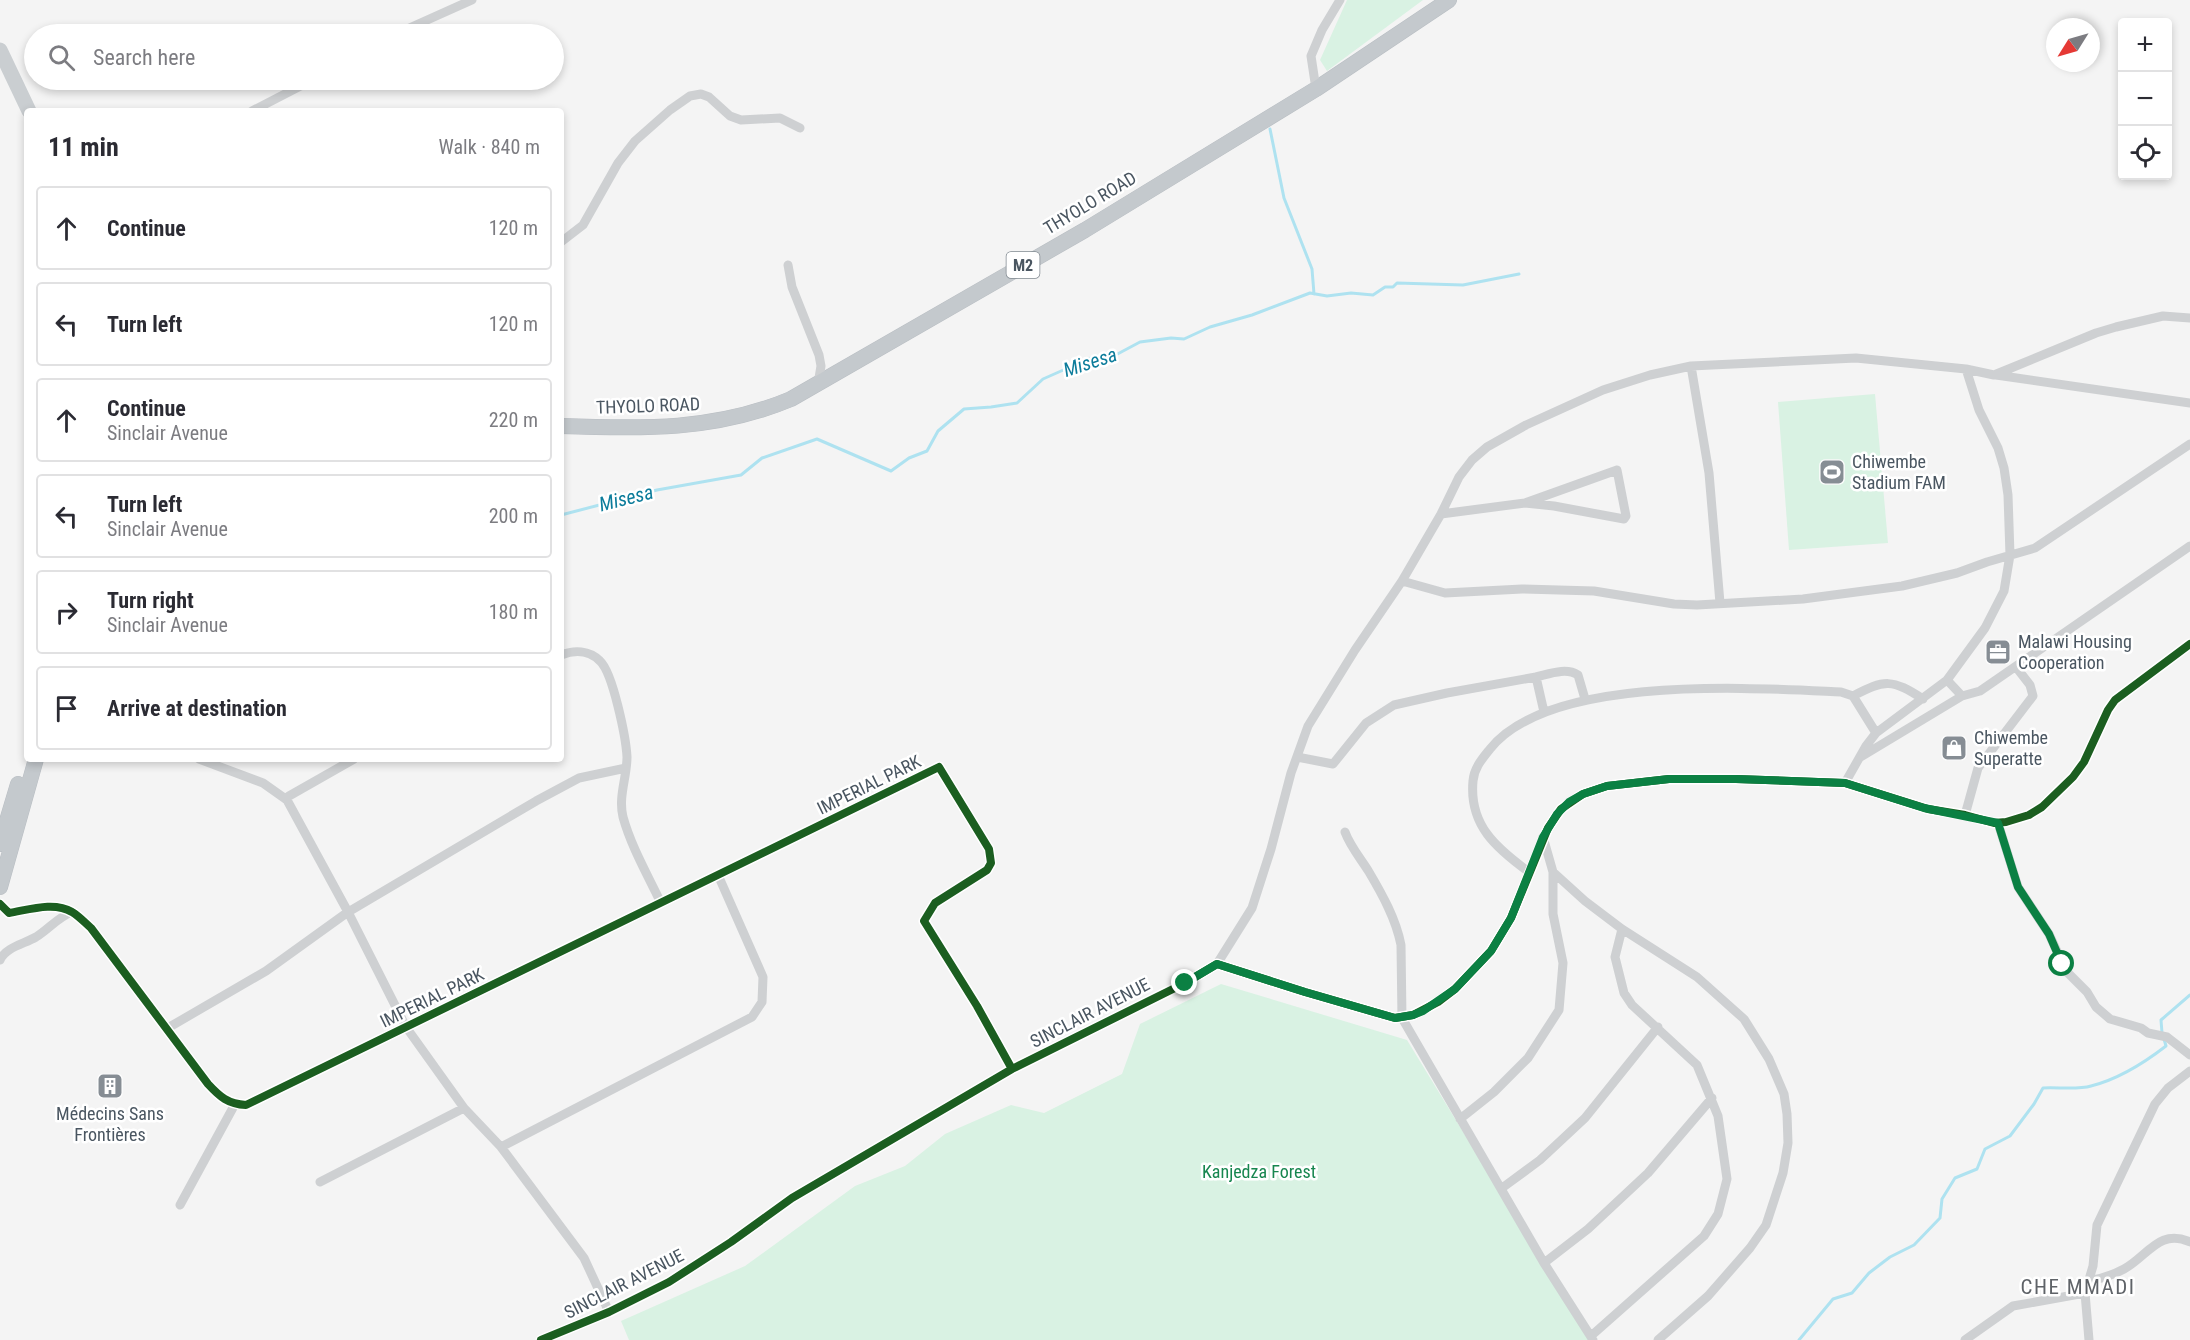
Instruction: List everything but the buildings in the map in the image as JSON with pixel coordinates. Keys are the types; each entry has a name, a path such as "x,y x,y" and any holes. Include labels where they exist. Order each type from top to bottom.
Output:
{"highway":[{"name":"THYOLO ROAD","path":"564,426 664,428 717,422 775,406 818,384 1085,230 1316,89 1449,0"},
{"path":"0,844 25,762"},
{"path":"0,887 35,762"}],"main road":[{"path":"0,50 28,108"}],"street":[{"path":"418,24 472,0"},
{"path":"1316,89 1311,56 1322,30 1340,0"},
{"path":"258,108 293,90"},
{"path":"564,241 583,225 618,163 635,141 670,110 690,96 701,94 709,97 730,116 741,120 780,118 800,128"},
{"path":"788,265 792,287 819,355 821,366 818,384"},
{"path":"1994,375 2116,327 2163,315 2190,318"},
{"path":"2190,403 1966,369 1856,358 1691,366 1650,375 1603,390 1509,433 1481,451 1458,480 1402,581 1308,726 1252,908 1217,964 1395,1018 1413,1015 1438,1002 1455,989 1481,962 1511,918 1543,837 1557,814 1569,802 1583,794 1607,786 1669,779 1845,783 1924,808 1998,823 2029,815 2054,797 2080,769 2115,700 2190,644"},
{"path":"1691,366 1709,473 1720,603"},
{"path":"1845,783 1876,733 1947,680 1985,628 2006,584 2010,555 2008,495 2002,460 1979,410 1966,369"},
{"path":"1402,581 1444,593 1522,589 1581,591 1684,605 1803,599 1902,586 1948,576 2035,548 2190,444"},
{"path":"1441,514 1525,503 1616,470 1626,516 1624,519 1525,503"},
{"path":"1859,758 1962,696 1980,691 2190,546"},
{"path":"564,654 581,651 593,656 604,666 625,737 623,815 634,846 660,902"},
{"path":"1965,815 1978,768 2032,696 2032,688 2016,667"},
{"path":"1297,757 1333,764 1366,723 1394,705 1447,693 1557,672 1576,673 1585,699"},
{"path":"1536,677 1544,712"},
{"path":"1947,680 1962,696"},
{"path":"1853,696 1884,682 1903,687 1923,699"},
{"path":"1529,872 1506,855 1479,822 1472,802 1472,785 1478,764 1495,743 1544,712 1585,699 1681,690 1732,688 1841,692 1853,696 1876,733"},
{"path":"207,762 263,783 287,800 348,912 406,1027 464,1108 501,1147 584,1258 609,1312"},
{"path":"287,800 290,796 349,762"},
{"name":"IMPERIAL PARK","path":"235,1104 246,1105 939,767 989,849 991,863 987,870 935,903 924,921 1012,1069"},
{"path":"166,1029 266,971 348,912 579,778 626,768"},
{"path":"1998,823 2018,887 2049,934 2066,971 2086,992 2096,1007 2110,1019 2141,1028 2148,1033 2167,1037 2190,1055"},
{"path":"1345,832 1369,873 1398,933 1401,945 1402,1018 1545,1263 1592,1338 1697,1244 1715,1220 1726,1186 1727,1175 1719,1121 1712,1098 1695,1061 1632,1005 1624,993 1615,957 1622,929"},
{"path":"1460,1119 1494,1092 1528,1058 1559,1010 1563,963 1553,914 1553,872 1543,837"},
{"path":"1553,872 1585,901 1622,929 1697,977 1748,1023 1781,1083 1787,1114 1788,1143 1783,1173 1766,1226 1708,1296 1658,1340"},
{"path":"501,1147 752,1017 762,1002 763,977 718,875"},
{"path":"0,904 9,913 45,907 62,908 72,912 91,928 208,1084 226,1101 235,1104 180,1205"},
{"path":"0,960 21,943 34,938 62,916 72,912"},
{"name":"SINCLAIR AVENUE","path":"541,1340 609,1312 669,1282 731,1242 792,1198 1012,1069 1185,983 1217,964"},
{"path":"1502,1188 1540,1160 1585,1118 1658,1027"},
{"path":"2089,1340 2085,1293 2094,1262 2097,1225 2146,1120 2161,1096 2190,1071"},
{"path":"1545,1263 1588,1229 1648,1173 1712,1098"},
{"path":"320,1182 464,1108"},
{"path":"2088,1281 2124,1270 2162,1240 2175,1238 2190,1242"},
{"path":"1965,1340 2013,1306 2085,1293"}],"green space":[{"path":"1347,0 1423,0 1327,71 1320,60"},
{"name":"Chiwembe Stadium FAM","path":"1875,394 1888,543 1789,550 1778,402"},
{"name":"Kanjedza Forest","path":"1221,984 1407,1040 1590,1340 629,1340 621,1321 745,1266 855,1186 905,1166 945,1134 1011,1105 1044,1113 1122,1074 1140,1024"}],"waterway":[{"path":"1270,129 1284,198 1312,269 1314,294"},
{"name":"Misesa","path":"564,514 657,490 741,475 762,458 817,439 891,471 909,458 927,451 938,431 964,409 1017,403 1043,379 1095,356 1110,358 1140,342 1171,338 1184,339 1210,327 1252,315 1310,293 1327,296 1351,293 1373,295 1397,283 1463,285 1519,274"},
{"path":"2162,1033 2161,1020 2190,995"},
{"path":"1799,1340 1833,1299 1852,1293 1869,1273 1890,1257 1914,1245 1940,1218 1942,1199 1955,1178 1977,1169 1985,1149 2010,1136 2043,1088 2086,1087 2121,1075 2166,1046 2164,1039"}],"cycle path":[{"path":"541,1340 609,1312 669,1282 731,1242 792,1198 1012,1069 1185,983 1217,964 1395,1018 1413,1015 1438,1002 1455,989 1491,951 1511,918 1548,828 1561,809 1583,794 1607,786 1669,779 1845,783 1928,809 1965,815 1994,823 2006,822 2029,815 2042,807 2073,777 2084,762 2115,700 2190,644"},
{"path":"0,904 9,913 33,908 57,907 77,915 91,928 216,1093 234,1103 246,1105 939,767 989,849 991,863 987,870 935,903 924,921 977,1006 1012,1069"}],"place":[{"name":"Chiwembe Stadium FAM","path":"1832,472"},
{"name":"Malawi Housing Cooperation","path":"1998,652"},
{"name":"Chiwembe Superatte","path":"1954,748"},
{"name":"Médecins Sans Frontières","path":"110,1086"}],"district":[{"name":"CHE MMADI","path":"2078,1287"}],"route":[{"path":"1185,983 1217,964 1395,1018 1423,1011 1455,989 1491,951 1511,918 1543,837 1561,809 1583,794 1607,786 1669,779 1845,783 1924,808 1998,823 2018,887 2049,934 2062,964"}]}
